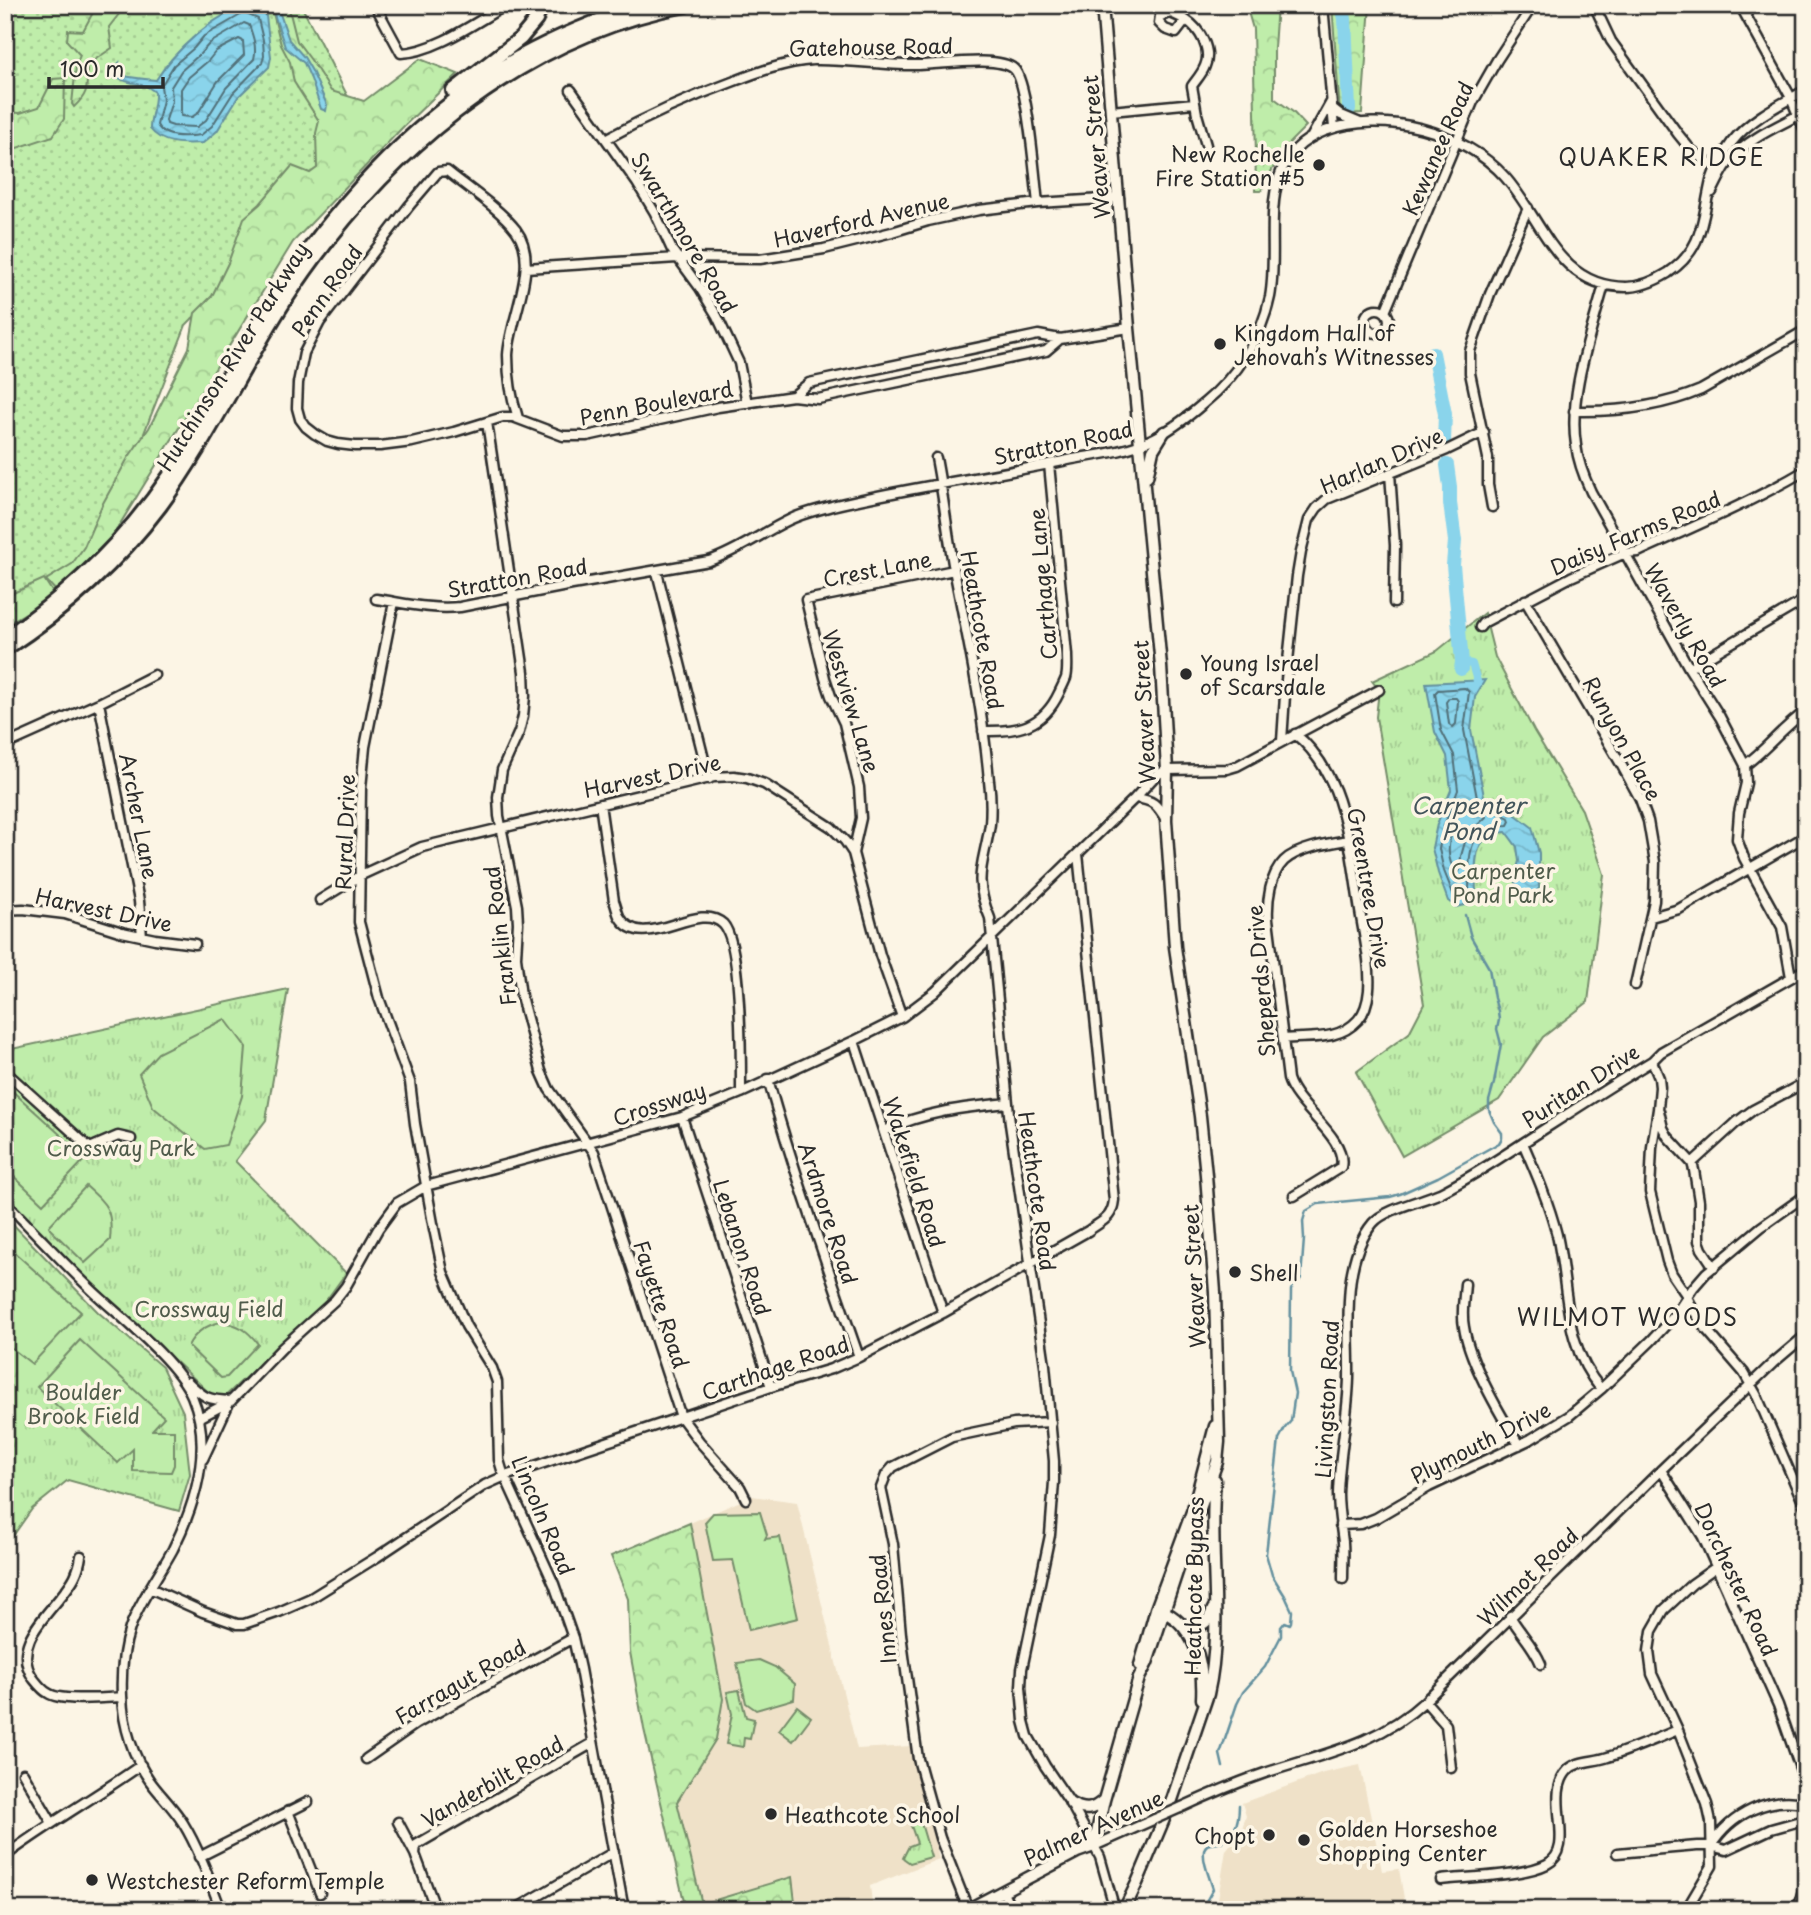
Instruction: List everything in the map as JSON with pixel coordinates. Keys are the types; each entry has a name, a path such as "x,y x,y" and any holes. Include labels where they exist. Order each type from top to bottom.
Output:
{"highway":[{"path":"337,214 380,162 432,109 521,38 536,20 541,5"},
{"name":"Hutchinson River Parkway","path":"5,638 80,580 143,512 171,474 265,314 311,247 337,214 405,142 470,89 518,58 569,32 644,5"},
{"name":"Hutchinson River Parkway","path":"5,649 85,589 144,527 176,482 270,324 317,255 371,190 431,132 486,89 546,54 623,22 686,5"}],"main road":[{"name":"Weaver Street","path":"1102,5 1161,666 1167,770 1166,820 1175,947 1206,1175 1215,1292 1220,1429 1217,1462 1160,1610"},
{"path":"1144,488 1150,456 1164,432"},
{"name":"Weaver Street","path":"1094,1846 1104,1800 1139,1678 1147,1663 1160,1610 1218,1416"},
{"name":"Heathcote Bypass","path":"1124,1910 1165,1819 1211,1679 1215,1648 1212,1512 1217,1462"},
{"path":"1179,1623 1192,1628 1203,1624 1211,1616 1215,1599"},
{"name":"Heathcote Bypass","path":"1160,1610 1170,1614 1192,1641 1202,1667 1202,1710"},
{"path":"1071,1804 1082,1809 1091,1809 1104,1800"},
{"name":"Palmer Avenue","path":"968,1909 1077,1852 1094,1846"}],"street":[{"path":"375,5 401,53 417,51 445,39 506,5"},
{"path":"1323,5 1334,128"},
{"name":"Kewanee Road","path":"1385,312 1473,102 1533,5"},
{"path":"1594,5 1611,41 1678,135 1691,150 1720,168"},
{"path":"1740,5 1791,99 1802,113 1806,133"},
{"path":"1186,20 1202,38 1206,51 1206,64 1192,86 1206,145"},
{"name":"Gatehouse Road","path":"606,139 641,120 704,93 788,64 814,60 919,65 967,62 1005,64 1013,68 1020,77 1038,203"},
{"name":"Swarthmore Road","path":"571,90 637,183 672,250 712,307 739,363 747,403"},
{"name":"Stratton Road","path":"376,599 447,608 657,572 725,556 791,519 833,506 1049,464 1152,440 1220,389 1240,365 1253,343 1267,309 1271,288 1274,190 1290,157 1310,139 1334,128 1363,124 1412,125 1456,141 1491,163 1506,178 1562,259 1589,280 1604,285 1627,287 1652,282 1680,264 1700,236 1708,201 1734,139 1755,121 1806,90"},
{"path":"1111,111 1194,103"},
{"path":"1332,104 1341,116 1363,124"},
{"path":"1310,139 1332,104"},
{"name":"Stratton Road","path":"1720,168 1750,142 1802,113"},
{"name":"Penn Road","path":"487,422 412,442 355,446 327,441 306,427 297,408 298,383 304,353 320,322 408,206 439,172 447,171 500,214 516,231 526,254 526,268"},
{"name":"Haverford Avenue","path":"526,268 677,258 760,259 824,249 979,210 1119,198"},
{"path":"1492,507 1484,432 1470,373 1470,351 1490,294 1528,208"},
{"path":"518,418 509,386 508,353 526,268"},
{"name":"Waverly Road","path":"1604,285 1574,411 1580,467 1591,492 1745,765"},
{"name":"Penn Boulevard","path":"793,396 809,383 1038,335 1060,340 1129,328"},
{"path":"1574,411 1650,406 1686,396 1806,330"},
{"name":"Penn Boulevard","path":"487,422 503,417 518,418 563,436 587,436 718,407 793,396 818,399 1046,351 1060,340"},
{"path":"963,351 966,368"},
{"path":"887,367 890,384"},
{"name":"Franklin Road","path":"487,422 524,672 523,716 499,781 499,816 517,906 518,980 541,1072 549,1089 588,1143"},
{"name":"Harlan Drive","path":"1282,741 1297,576 1310,520 1317,508 1327,499 1484,432"},
{"name":"Heathcote Road","path":"936,458 984,731 990,783 990,814 980,881 990,918 1008,1103 1051,1423 1054,1482 1050,1535 1022,1669 1024,1721 1028,1736 1071,1804 1100,1857 1115,1910"},
{"name":"Carthage Lane","path":"984,731 1019,729 1033,724 1053,706 1066,678 1068,655 1049,464"},
{"name":"Daisy Farms Road","path":"1480,627 1483,622 1571,577 1625,553 1638,552 1715,518 1806,470"},
{"path":"1390,473 1395,545 1394,603"},
{"name":"Crest Lane","path":"806,600 954,570"},
{"path":"657,572 709,779"},
{"path":"1689,668 1806,599"},
{"name":"Westview Lane","path":"806,600 825,678 844,723 859,787 861,818 853,853"},
{"name":"Runyon Place","path":"1525,600 1622,766 1640,799 1648,821 1653,847 1654,901 1635,985"},
{"name":"Rural Drive","path":"394,602 365,747 361,788 359,922 379,998 403,1060"},
{"path":"5,745 154,676"},
{"path":"1167,770 1227,769 1379,690"},
{"name":"Archer Lane","path":"99,703 139,901 142,936"},
{"path":"1791,977 1782,927 1740,849 1737,831 1746,783 1745,765 1806,711"},
{"name":"Greentree Drive","path":"1283,1040 1332,1036 1359,1019 1367,1001 1369,966 1348,840 1335,790 1308,745 1295,734"},
{"name":"Crossway","path":"199,1418 231,1401 282,1348 335,1300 346,1286 377,1229 397,1203 426,1186 682,1118 902,1017 935,992 1135,799 1156,775 1167,770"},
{"name":"Harvest Drive","path":"320,900 359,876 422,846 709,779 734,776 747,778 764,784 831,827 853,853 880,955 902,1017"},
{"path":"1135,799 1146,799 1153,803 1166,820"},
{"path":"600,804 614,901 619,916 626,924 646,931 704,918 723,924 729,933 739,1000 741,1093"},
{"path":"1651,917 1679,909 1806,836"},
{"name":"Sheperds Drive","path":"1294,1196 1341,1167 1342,1158 1338,1145 1291,1088 1286,1068 1268,919 1269,895 1273,880 1283,862 1291,856 1348,840"},
{"name":"Carthage Road","path":"150,1588 237,1625 279,1612 311,1598 485,1485 505,1476 831,1369 859,1357 1030,1265 1110,1216 1114,1200 1078,854"},
{"name":"Harvest Drive","path":"5,910 23,909 65,914 142,936 195,944"},
{"name":"Puritan Drive","path":"1371,1226 1391,1211 1428,1198 1460,1182 1661,1052 1806,969"},
{"name":"Wakefield Road","path":"854,1041 943,1313"},
{"name":"Lincoln Road","path":"403,1060 411,1082 415,1124 443,1272 466,1326 492,1368 497,1382 499,1460 554,1584 573,1637 624,1910"},
{"path":"1652,1060 1659,1078 1650,1192 1672,1274 1706,1329 1744,1373 1806,1509"},
{"path":"5,1077 8,1074 90,1148 118,1136 131,1139"},
{"name":"Ardmore Road","path":"768,1079 859,1357"},
{"path":"1692,1163 1753,1110 1806,1082"},
{"path":"884,1131 939,1112 1008,1103"},
{"path":"1658,1109 1668,1137 1692,1163 1695,1170 1699,1201 1699,1241 1714,1267"},
{"name":"Lebanon Road","path":"682,1118 771,1387"},
{"name":"Fayette Road","path":"588,1143 594,1152 681,1417 740,1487 746,1499"},
{"path":"1523,1143 1551,1214 1564,1272 1567,1312 1573,1339 1583,1363 1601,1389"},
{"name":"Plymouth Drive","path":"1340,1525 1361,1524 1376,1518 1453,1474 1519,1445 1569,1416 1651,1341 1675,1315 1706,1273 1761,1227 1806,1195"},
{"path":"5,1202 204,1397 231,1401 202,1462"},
{"name":"Livingston Road","path":"1343,1579 1343,1542 1338,1499 1348,1397 1350,1294 1358,1252 1371,1226"},
{"path":"1465,1284 1462,1311 1465,1334 1488,1389 1519,1445"},
{"name":"Wilmot Road","path":"1237,1783 1358,1744 1404,1718 1750,1385 1806,1335"},
{"path":"174,1370 192,1396 199,1418 202,1462 199,1481 173,1549 131,1625 124,1657 122,1697 130,1740 141,1765 181,1820 221,1910"},
{"name":"Innes Road","path":"968,1909 940,1838 918,1759 901,1634 893,1544 881,1488 886,1475 893,1467 952,1437 1014,1424 1051,1423"},
{"name":"Dorchester Road","path":"1661,1470 1696,1524 1716,1567 1778,1705 1806,1785"},
{"path":"81,1556 75,1578 27,1642 27,1661 31,1675 41,1687 56,1697 122,1697"},
{"path":"1686,1910 1712,1866 1711,1822 1707,1804 1678,1730 1652,1674 1648,1651 1656,1622 1672,1601 1716,1567"},
{"path":"1510,1616 1536,1651 1541,1664"},
{"name":"Farragut Road","path":"366,1759 416,1724 573,1637"},
{"path":"1425,1700 1446,1726 1451,1768"},
{"path":"1441,1880 1533,1869 1551,1862 1561,1845 1558,1795 1561,1782 1570,1769 1577,1764 1606,1758 1678,1730"},
{"name":"Vanderbilt Road","path":"415,1854 416,1845 593,1743"},
{"path":"5,1856 141,1765"},
{"path":"23,1773 52,1823"},
{"name":"Palmer Avenue","path":"1094,1846 1237,1783"},
{"path":"1711,1846 1728,1824 1755,1808 1787,1801 1806,1804"},
{"path":"199,1857 309,1802"},
{"path":"288,1811 320,1893"},
{"path":"1617,1853 1711,1846 1726,1850 1771,1829 1800,1821 1806,1815"},
{"path":"398,1822 415,1854 436,1910"},
{"path":"514,1910 614,1852"},
{"path":"1797,1910 1806,1864"},
{"path":"1003,1892 1012,1910"}],"shaded area":[{"path":"752,1496 797,1502 857,1749 912,1746 939,1859 870,1886 873,1910 796,1910 791,1877 703,1904 677,1802 716,1739 723,1699 690,1523"},
{"name":"Golden Horseshoe Shopping Center","path":"1360,1765 1382,1871 1399,1869 1406,1910 1213,1910 1217,1905 1226,1850 1241,1831 1246,1816 1242,1803 1323,1773"}],"green space":[{"path":"5,5 301,5 369,138 186,325 98,552 23,621 5,601"},
{"path":"97,5 126,5 109,27 112,48 87,65 85,92 74,107 72,104 76,66 80,55 67,41 68,30 83,31"},
{"path":"271,5 288,5 297,41 331,91 364,101 420,59 458,74 402,128 293,242 112,537 56,591 46,580 72,564 84,547 102,505 128,458 149,428 189,348 195,313 212,296 228,263 244,218 260,204 292,166 310,173 317,168 316,133 319,121 294,82"},
{"path":"1246,5 1277,5 1274,98 1306,126 1283,149 1261,191 1255,191 1253,29"},
{"path":"1332,5 1370,5 1362,113 1340,114"},
{"path":"65,78 64,119 53,136 14,149 5,147 5,112 20,113 39,107 53,79"},
{"path":"44,579 55,596 5,625 5,588 13,593"},
{"name":"Carpenter Pond Park","path":"1484,613 1495,657 1534,731 1582,810 1604,874 1588,1002 1543,1037 1499,1100 1402,1156 1356,1072 1409,1033 1424,1004 1376,717 1379,690 1372,681 1437,651"},
{"name":"Crossway Park","path":"288,989 266,1120 235,1161 346,1273 322,1306 219,1402 58,1251 5,1197 5,1044 12,1049"},
{"path":"225,1019 246,1047 242,1096 226,1145 205,1149 153,1107 139,1074 158,1053"},
{"path":"9,1088 86,1158 43,1204 5,1168 5,1093"},
{"path":"86,1186 107,1209 111,1230 110,1240 85,1263 49,1226"},
{"name":"Boulder Brook Field","path":"5,1216 98,1312 162,1367 183,1412 190,1474 179,1511 68,1480 32,1509 5,1547"},
{"path":"5,1244 81,1312 32,1364 5,1343"},
{"path":"221,1322 242,1328 258,1344 227,1377 221,1378 188,1346 202,1330"},
{"path":"80,1340 164,1417 152,1430 174,1430 174,1465 171,1472 133,1471 133,1449 118,1463 37,1387"},
{"path":"760,1512 767,1535 765,1539 780,1537 798,1618 749,1630 733,1560 713,1561 705,1522 713,1513"},
{"path":"690,1523 723,1699 716,1739 677,1802 702,1904 792,1877 796,1910 686,1910 644,1729 630,1652 628,1599 611,1556"},
{"path":"759,1660 775,1667 795,1684 794,1699 756,1710 746,1703 737,1663"},
{"path":"739,1690 746,1717 754,1719 750,1739 744,1738 743,1747 726,1744 732,1714 727,1692"},
{"path":"797,1706 811,1717 793,1741 779,1730"},
{"path":"918,1813 931,1857 910,1863 903,1858 909,1846 917,1843 908,1817"}],"water":[{"path":"277,5 289,40 312,71 327,105 326,111 321,109 304,63 285,47 272,8 267,9 267,13 260,8"},
{"path":"246,7 266,16 271,57 269,67 238,97 217,131 203,143 167,141 155,134 150,129 155,92 146,86 118,77 115,69 119,63 120,75 156,80 195,36 221,17"},
{"name":"Carpenter Pond","path":"1485,680 1475,697 1471,730 1484,796 1532,827 1539,853 1539,888 1531,899 1519,895 1514,879 1519,861 1517,847 1506,832 1494,834 1480,846 1477,854 1476,897 1469,904 1456,907 1448,901 1432,848 1437,824 1451,790 1447,756 1435,732 1426,683"}],"waterway":[{"path":"1342,5 1349,109"},
{"path":"1433,353 1445,414 1444,442"},
{"path":"1447,465 1455,541 1453,565 1461,669"},
{"path":"1462,662 1472,664 1477,681"},
{"path":"1223,1767 1220,1754 1237,1704 1243,1692 1265,1667 1281,1636 1281,1627 1285,1622 1291,1622 1292,1611 1272,1575 1266,1554 1279,1439 1291,1421 1295,1393 1290,1371 1291,1290 1301,1278 1303,1221 1306,1211 1318,1204 1400,1194 1438,1177 1499,1143 1502,1138 1502,1133 1489,1110 1501,1044 1497,1029 1498,1011 1489,968 1471,937 1465,915"},
{"path":"1201,1910 1213,1889 1204,1860 1205,1848 1230,1836 1237,1821 1239,1805"}],"place":[{"name":"New Rochelle Fire Station #5","path":"1319,165"},
{"name":"Kingdom Hall of Jehovah’s Witnesses","path":"1220,344"},
{"name":"Young Israel of Scarsdale","path":"1186,674"},
{"name":"Shell","path":"1235,1272"},
{"name":"Heathcote School","path":"771,1814"},
{"name":"Chopt","path":"1269,1835"},
{"name":"Golden Horseshoe Shopping Center","path":"1304,1840"},
{"name":"Westchester Reform Temple","path":"92,1880"}],"district":[{"name":"QUAKER RIDGE","path":"1662,156"},
{"name":"WILMOT WOODS","path":"1628,1316"}],"park label":[{"name":"Crossway Field","path":"209,1308"}]}
